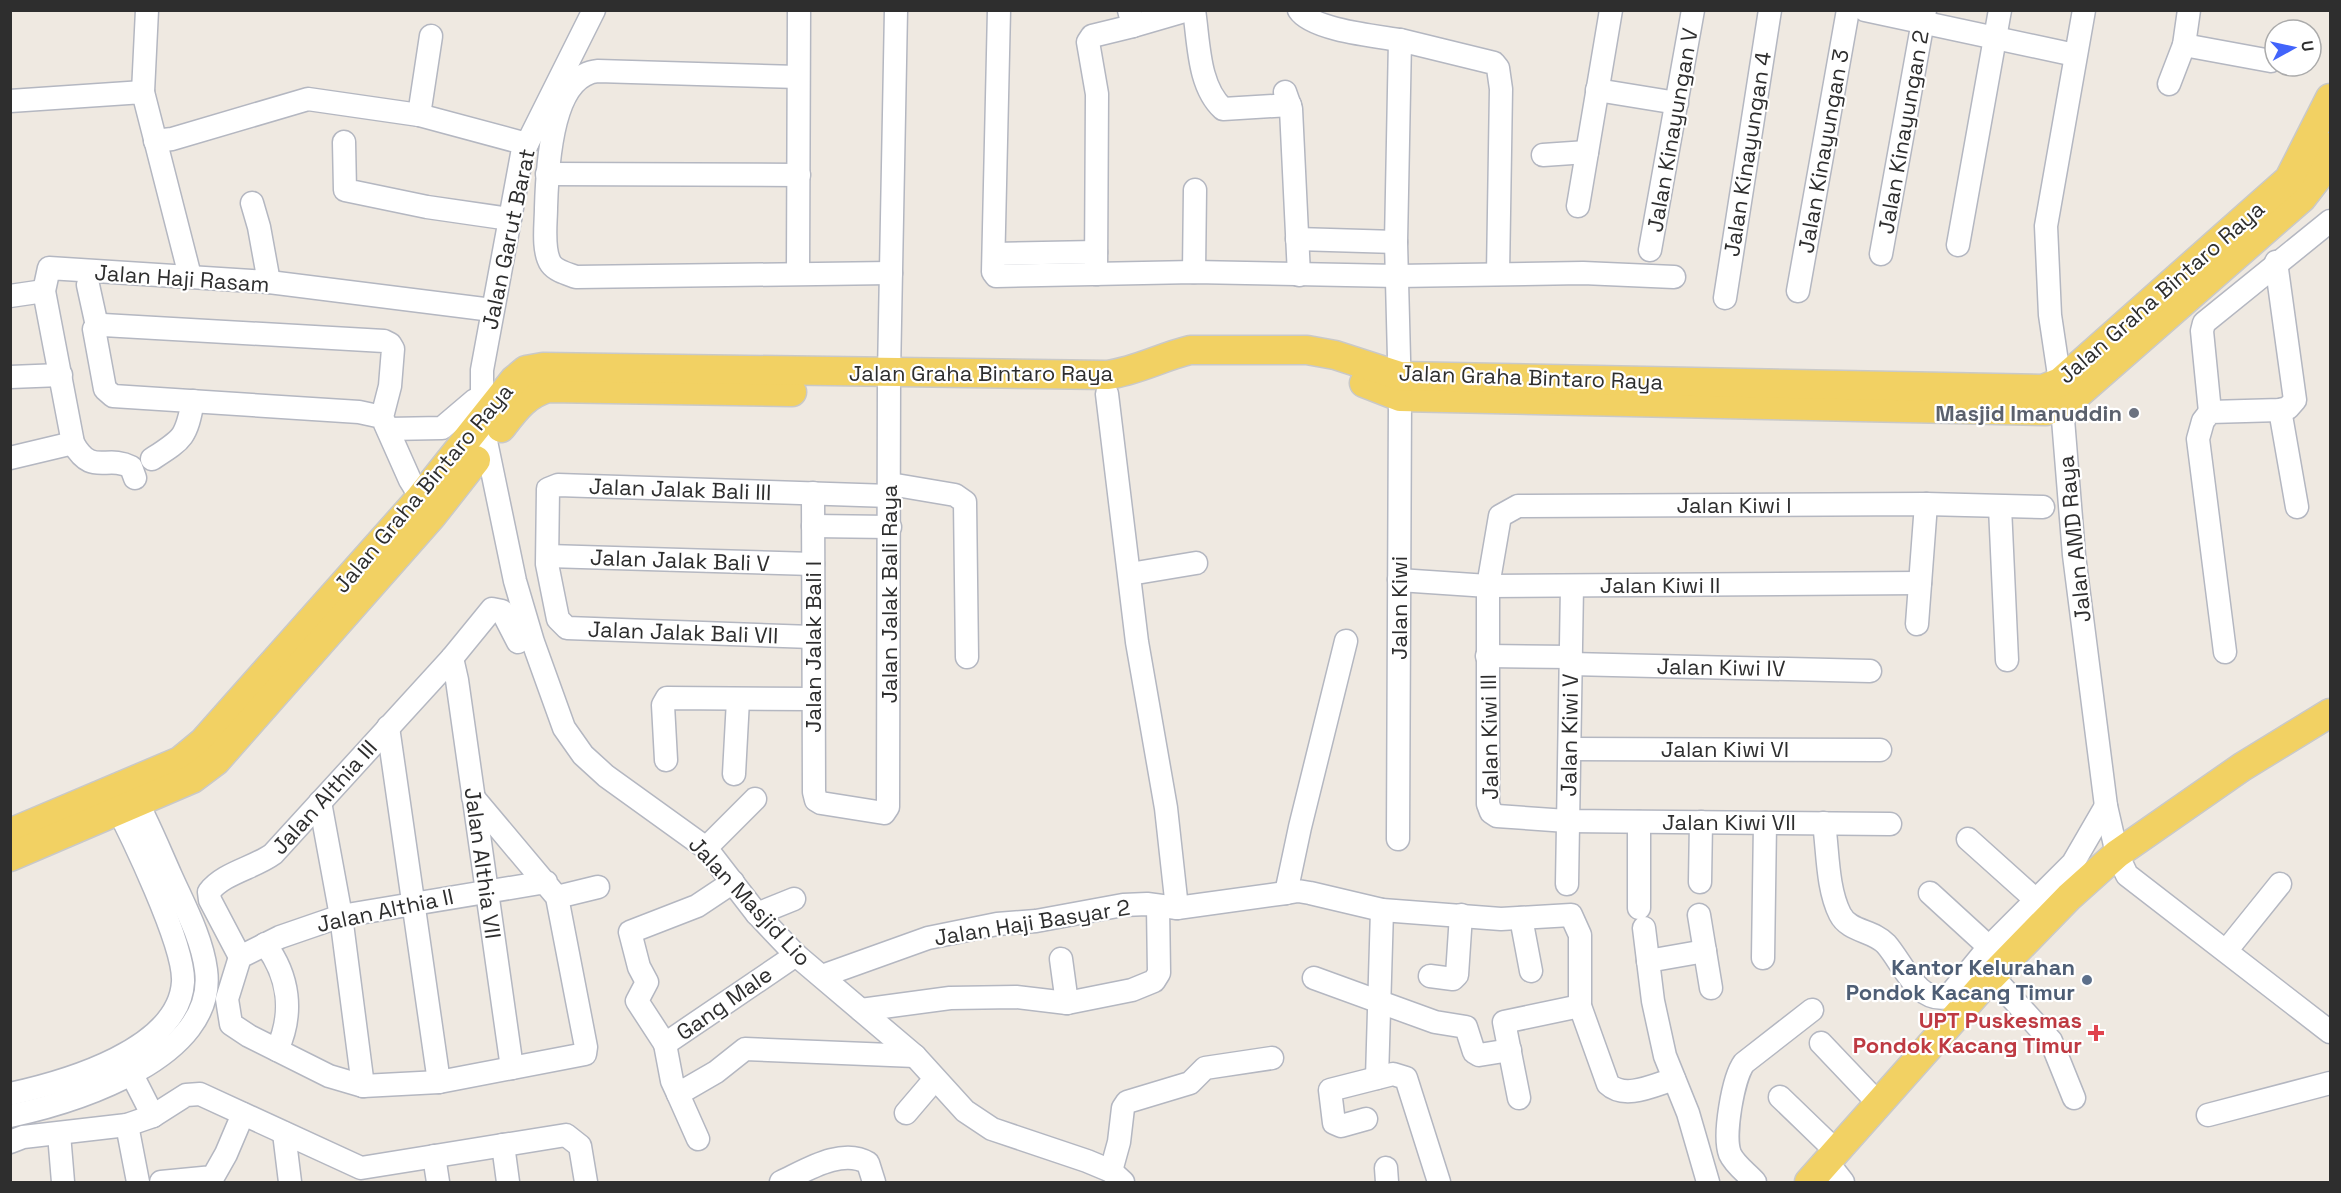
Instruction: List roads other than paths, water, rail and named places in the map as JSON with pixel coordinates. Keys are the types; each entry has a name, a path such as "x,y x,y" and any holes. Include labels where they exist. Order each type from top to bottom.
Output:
{"main road":[{"name":"Jalan Graha Bintaro Raya","path":"2250,229 2289,179 2331,98"},
{"name":"Jalan Graha Bintaro Raya","path":"10,857 123,798 180,761 203,742 426,507 481,422 514,380 526,370 543,367 713,381 889,384 1107,394 1138,387 1194,365 1287,366 1328,369 1400,386 1627,391 2046,411 2061,394 2250,229 2302,198 2319,176 2331,147"},
{"name":"Jalan Graha Bintaro Raya","path":"889,384 1107,375 1141,369 1173,354 1190,350 1307,350 1335,355 1400,386"},
{"path":"1829,1170 1879,1104 1992,976 2069,897 2117,854 2242,767 2331,713"},
{"name":"Jalan Graha Bintaro Raya","path":"10,833 123,798"}],"street":[{"path":"147,10 143,92 190,276"},
{"name":"Jalan Garut Barat","path":"481,422 482,370 522,154 594,10"},
{"path":"798,273 799,10"},
{"name":"Jalan Jalak Bali Raya","path":"816,800 884,813 888,807 889,384 896,10"},
{"path":"999,10 993,272 997,277 1194,272 1397,276 1583,273 1674,277"},
{"path":"1096,274 1097,94 1088,42 1092,36 1131,18 1188,10"},
{"path":"1194,10 1206,84 1211,98 1223,109 1287,99 1299,274"},
{"path":"1299,10 1304,18 1321,24 1494,63 1498,68 1501,89 1498,274"},
{"path":"1578,206 1611,10"},
{"name":"Jalan Kinayungan V","path":"1650,250 1693,10"},
{"name":"Jalan Kinayungan 4","path":"1725,298 1770,10"},
{"name":"Jalan Kinayungan 3","path":"1798,291 1848,10"},
{"path":"1865,10 1923,16 1995,38 2075,55"},
{"path":"1958,245 2000,10"},
{"name":"Jalan AMD Raya","path":"2084,10 2046,226 2050,315 2061,394 2074,555 2106,806 2117,854 2127,875 2331,1032"},
{"path":"2169,84 2184,45 2189,10"},
{"name":"Jalan Kinayungan 2","path":"1881,254 1923,16"},
{"path":"419,115 431,36"},
{"name":"Jalan Kiwi","path":"1398,840 1400,386 1396,242 1400,40"},
{"path":"2184,45 2263,60"},
{"path":"798,77 590,71 583,75 568,92 551,136 547,174 548,256 552,264 576,277 891,273"},
{"path":"1597,90 1677,103"},
{"path":"10,101 143,92"},
{"path":"155,141 172,139 308,99 419,115 527,144"},
{"path":"344,142 345,190 427,207 510,219"},
{"path":"1543,155 1587,152"},
{"path":"547,174 799,175"},
{"path":"1194,272 1195,190"},
{"path":"252,203 269,282"},
{"path":"2225,652 2198,439 2203,421 2210,412 2202,331 2204,323 2276,262 2331,221"},
{"path":"1298,239 1396,242"},
{"path":"994,254 1096,252"},
{"path":"2210,412 2280,410 2294,404 2297,395 2276,262"},
{"name":"Jalan Haji Rasam","path":"44,291 49,268 269,282 492,310"},
{"path":"88,285 97,326 94,329 108,393 113,396 359,412 385,423 442,428 481,422"},
{"path":"10,296 44,291 73,443 81,458 93,463 125,464 131,467 135,478"},
{"path":"97,326 384,341 390,344 393,349 385,423 426,507"},
{"path":"10,377 61,375"},
{"path":"861,1010 950,998 1016,997 1067,1004 1132,990 1154,981 1159,973 1168,907 1166,808 1137,642 1107,394"},
{"path":"152,459 178,442 187,430 193,401"},
{"path":"2280,410 2297,507"},
{"name":"Jalan Masjid Lio","path":"481,422 515,581 533,642 564,728 583,755 606,776 706,848 757,914 796,955 915,1056 965,1111 992,1129 1117,1177"},
{"path":"10,458 73,443"},
{"name":"Jalan Jalak Bali III","path":"548,556 548,489 558,485 813,493 890,490 956,495 965,502 967,657"},
{"name":"Jalan Jalak Bali I","path":"813,493 812,699 816,800"},
{"path":"1917,624 1926,504"},
{"name":"Jalan Kiwi I","path":"1488,586 1500,516 1518,506 1926,504 2043,507"},
{"path":"2000,507 2007,660"},
{"path":"813,526 890,527"},
{"name":"Jalan Jalak Bali V","path":"548,556 813,564"},
{"name":"Jalan Jalak Bali VII","path":"548,556 558,619 567,628 812,637"},
{"path":"1130,574 1196,563"},
{"name":"Jalan Kiwi II","path":"1399,580 1488,586 1920,583"},
{"name":"Jalan Kiwi III","path":"1488,586 1488,804 1491,812 1497,816 1567,821"},
{"name":"Jalan Kiwi V","path":"1567,884 1572,586"},
{"name":"Jalan Althia III","path":"240,957 210,900 209,892 214,884 262,862 298,826 452,658 492,609 502,611 518,642"},
{"path":"1286,893 1300,826 1347,641"},
{"name":"Jalan Kiwi IV","path":"1487,656 1870,671"},
{"name":"Jalan Althia VII","path":"452,658 512,1068"},
{"path":"666,760 663,705 667,698 812,699"},
{"path":"734,774 738,700"},
{"path":"388,727 439,1082"},
{"name":"Jalan Kiwi VI","path":"1570,748 1880,750"},
{"path":"240,957 227,1004 231,1024 237,1030 328,1076 363,1086 439,1082 585,1054 586,1047 552,889 473,797"},
{"path":"10,1116 71,1101 127,1064 170,1018 182,988 179,956 170,927 123,798"},
{"path":"10,1094 127,1064 166,1051 189,1027 204,993 206,970 198,940 123,798"},
{"path":"706,848 755,799"},
{"path":"320,802 341,916 363,1086"},
{"path":"1824,823 1834,900 1841,917 1850,926 1885,943 1927,996 1938,999 1948,997 1989,947 2078,856 2106,806"},
{"name":"Jalan Kiwi VII","path":"1567,821 1890,824"},
{"path":"1639,822 1642,918 1665,1056 1688,1113 1708,1182"},
{"path":"1700,882 1701,822"},
{"path":"1763,958 1765,823"},
{"path":"298,826 326,830"},
{"path":"1968,839 2036,900"},
{"path":"665,1044 637,1001 646,981 639,967 630,932 697,906 733,882"},
{"path":"2226,951 2280,884"},
{"name":"Jalan Althia II","path":"240,957 317,922 341,916 487,891 598,887"},
{"name":"Jalan Haji Basyar 2","path":"822,976 917,942 952,933 1123,905 1168,907 1298,891 1382,910 1521,918 1568,914 1574,918 1580,935 1580,1006"},
{"path":"1930,893 1989,947"},
{"path":"757,914 794,899"},
{"path":"1377,1078 1382,910"},
{"path":"1430,976 1453,980 1457,975 1461,915"},
{"path":"1699,915 1711,988"},
{"path":"1521,918 1531,971"},
{"path":"265,944 282,974 287,999 286,1025 277,1050"},
{"path":"1648,961 1705,951"},
{"name":"Gang Male","path":"698,1139 672,1082 665,1044 796,955"},
{"path":"1061,959 1067,1004"},
{"path":"1992,976 2051,1041 2074,1098"},
{"path":"1314,978 1381,1000 1435,1022 1466,1027 1474,1053 1479,1055 1510,1050"},
{"path":"182,988 204,993 227,1004"},
{"path":"1519,1098 1504,1022 1509,1019 1580,1006 1608,1084 1616,1091 1625,1092 1674,1079"},
{"path":"1755,1182 1734,1161 1728,1143 1737,1073 1744,1063 1812,1010"},
{"path":"1821,1043 1879,1104"},
{"path":"678,1094 716,1072 745,1049 915,1056"},
{"path":"1117,1177 1123,1108 1127,1102 1190,1083 1205,1068 1272,1058"},
{"path":"127,1064 153,1116"},
{"path":"1366,1119 1341,1126 1334,1123 1330,1090 1393,1074 1406,1078 1439,1182"},
{"path":"906,1113 935,1079"},
{"path":"2208,1115 2331,1083"},
{"path":"10,1142 23,1137 127,1125 153,1116 192,1094 200,1094 284,1133 362,1175 435,1156 566,1134 580,1146 585,1175 601,1182"},
{"path":"1780,1097 1829,1170"},
{"path":"161,1182 213,1180 243,1114"},
{"path":"127,1125 138,1182"},
{"path":"284,1133 290,1182"},
{"path":"59,1134 63,1182"},
{"path":"503,1145 508,1182"},
{"path":"435,1156 438,1182"},
{"path":"781,1182 802,1178 838,1158 860,1158 871,1173"}],"place":[{"name":"Masjid Imanuddin","path":"2134,413"},
{"name":"Kantor Kelurahan Pondok Kacang Timur","path":"2087,980"},
{"name":"UPT Puskesmas Pondok Kacang Timur","path":"2096,1033"}]}
